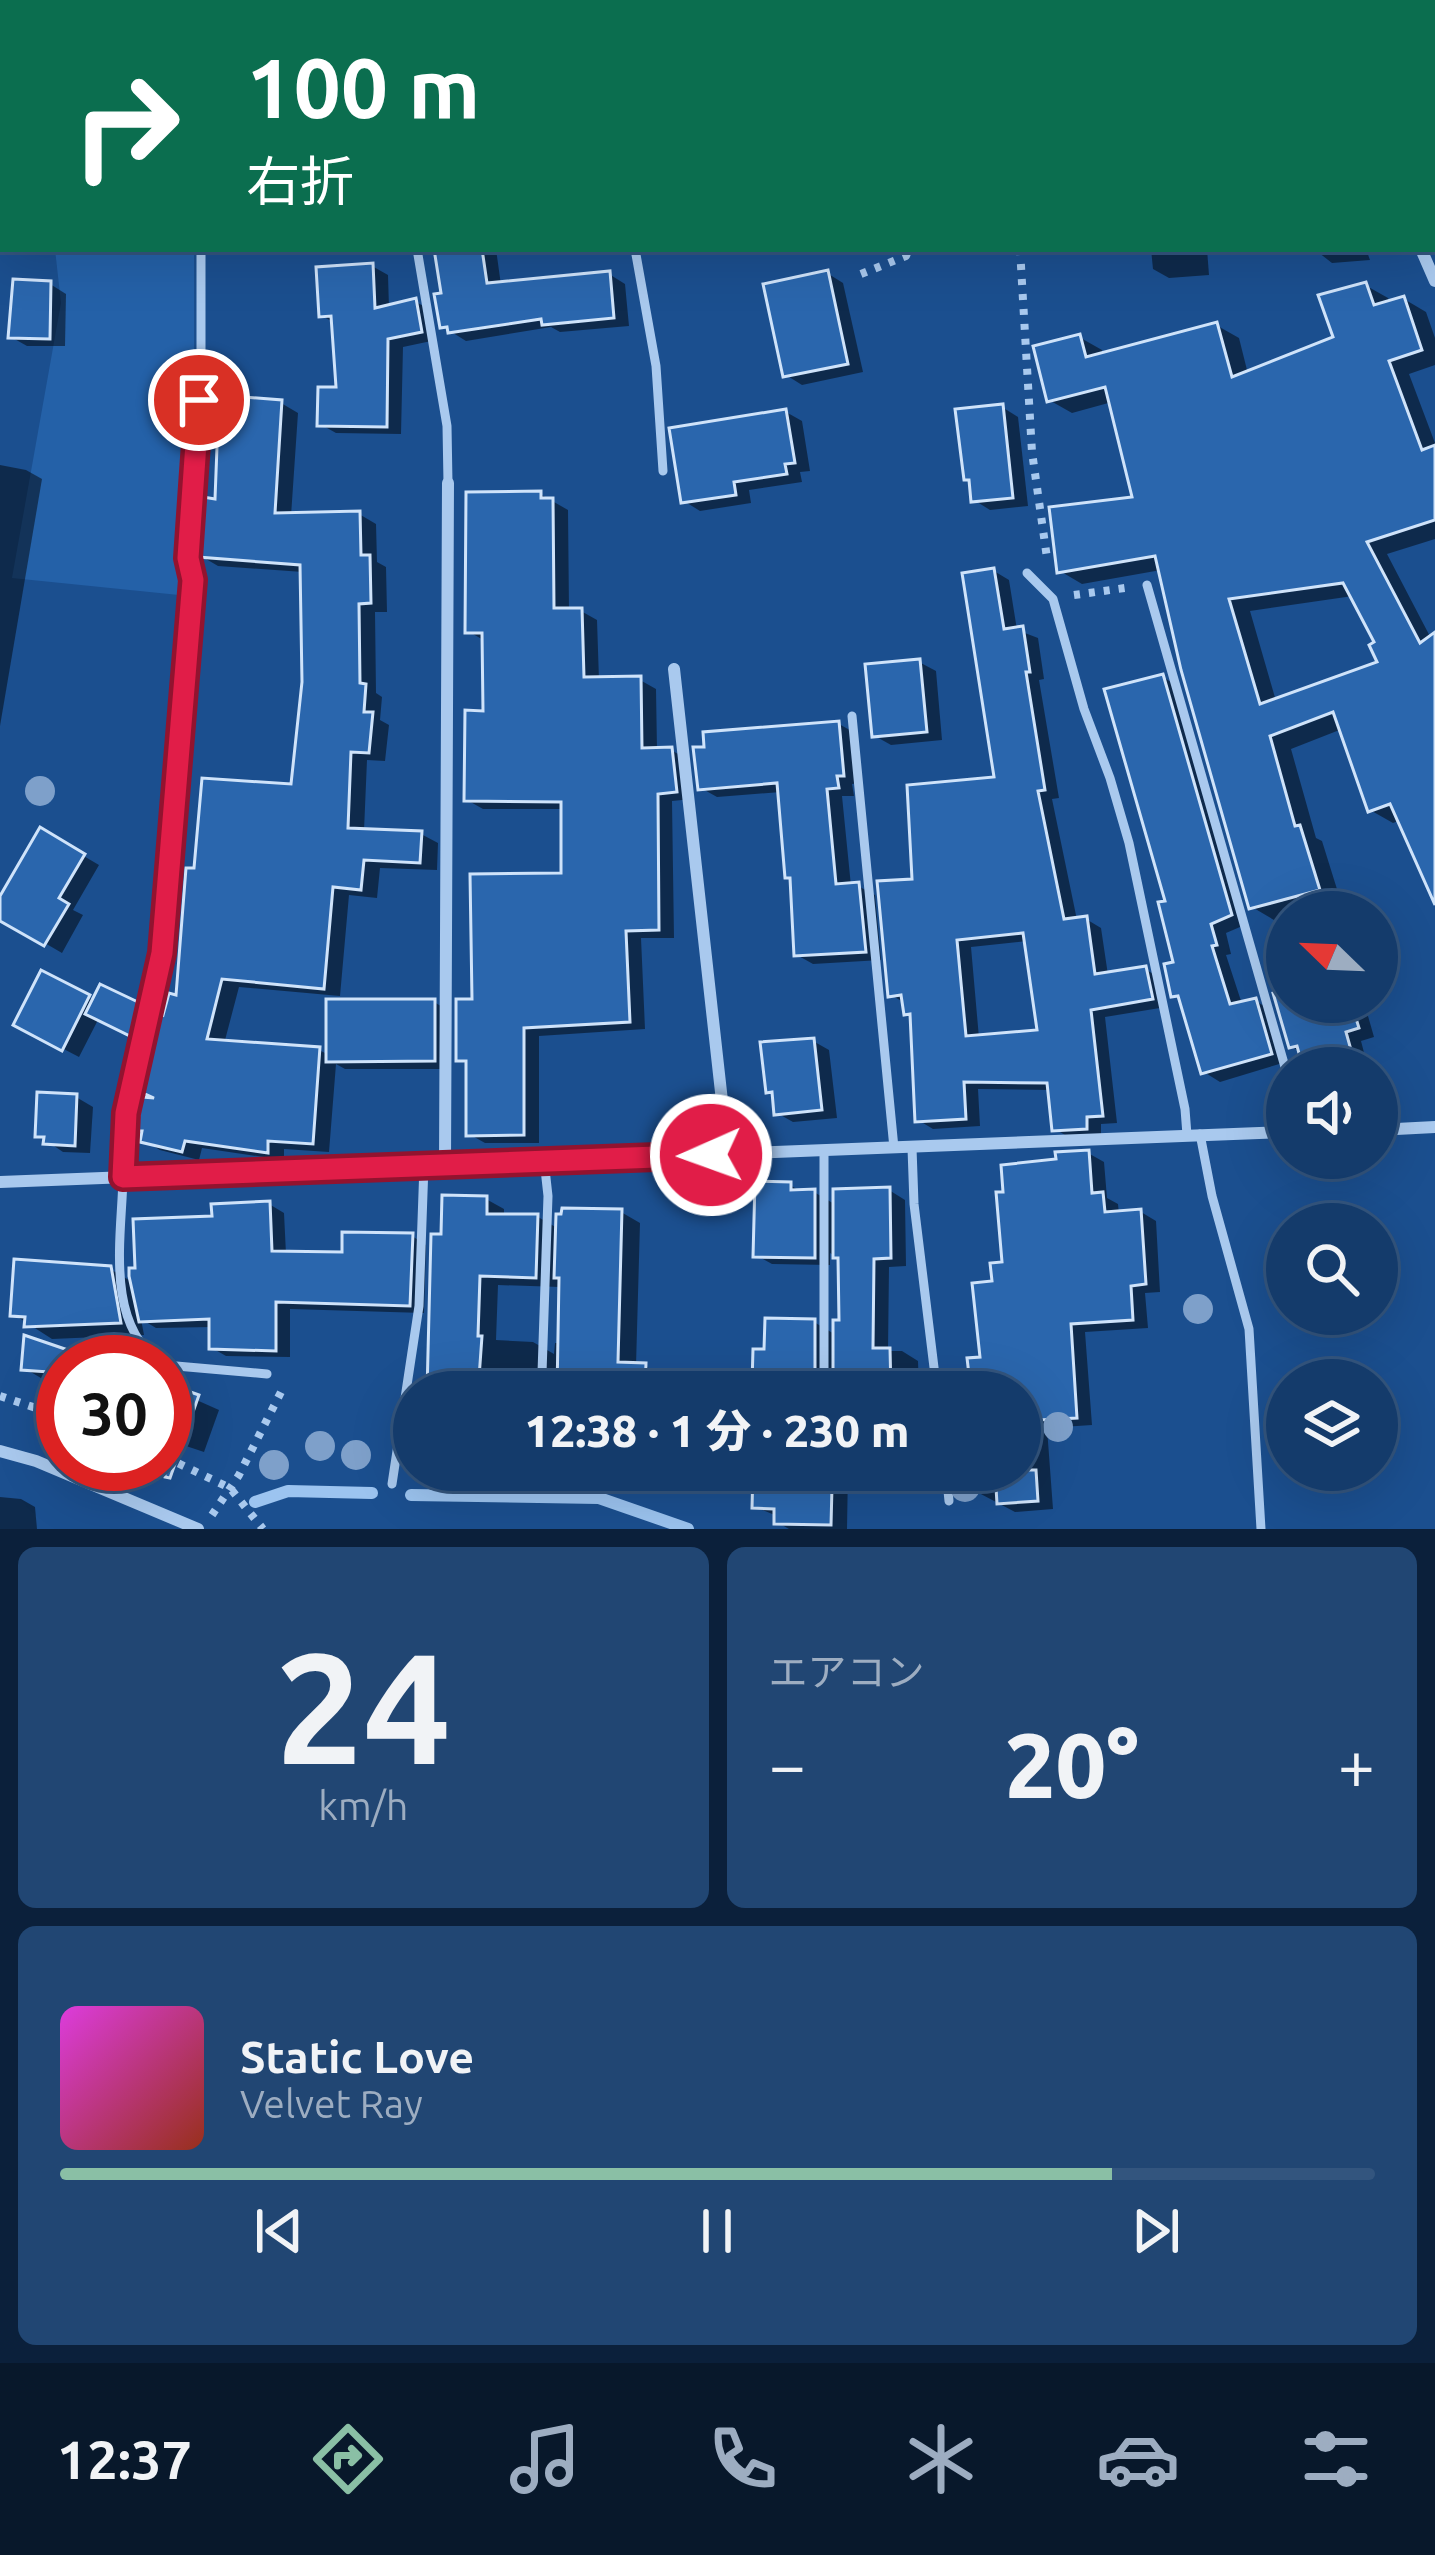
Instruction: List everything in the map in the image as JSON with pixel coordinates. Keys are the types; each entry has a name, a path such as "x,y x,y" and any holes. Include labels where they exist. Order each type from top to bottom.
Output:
{"street":[{"path":"1422,252 1435,281"},
{"path":"446,1164 448,483"},
{"path":"123,1177 126,1113 162,953 193,580"},
{"path":"674,669 728,1155"},
{"path":"1398,1129 1435,1127"},
{"path":"0,1182 1266,1133"},
{"path":"0,1451 36,1461 198,1529"}],"lane":[{"path":"193,580 188,558 202,341 201,252"},
{"path":"418,252 447,425 448,483"},
{"path":"636,252 656,366 663,471"},
{"path":"1027,573 1053,599 1129,843 1185,1109 1249,1329 1261,1529"},
{"path":"1147,585 1279,1047"},
{"path":"852,716 894,1148"},
{"path":"912,1148 914,1204 934,1371"},
{"path":"824,1151 824,1371"},
{"path":"542,1371 548,1196 544,1160"},
{"path":"392,1484 419,1306 424,1165"},
{"path":"123,1177 118,1275 139,1335"},
{"path":"192,1367 267,1374"},
{"path":"949,1491 950,1502"}],"path":[{"path":"861,274 908,252"},
{"path":"1020,252 1032,452 1053,599 1147,585"},
{"path":"230,1488 283,1387 267,1374"},
{"path":"0,1396 36,1408"},
{"path":"192,1470 230,1488 263,1529"}],"shaded area":[{"path":"55,252 194,252 194,360 179,595 12,578 61,303"}],"building":[{"path":"434,252 482,252 487,283 610,271 614,318 542,325 541,319 448,333 447,327 440,328 434,294 441,293"},
{"path":"373,263 375,308 416,298 422,332 388,339 387,427 317,426 318,387 336,387 331,316 319,317 316,267"},
{"path":"828,270 848,364 783,377 763,284"},
{"path":"13,279 51,281 50,339 8,338"},
{"path":"1366,282 1374,305 1404,296 1422,350 1389,361 1422,450 1435,445 1435,520 1367,542 1420,643 1435,632 1435,905 1390,804 1368,812 1333,712 1270,736 1295,826 1300,825 1320,890 1266,891 1266,904 1249,909 1181,670 1155,556 1057,573 1049,507 1132,497 1105,387 1047,402 1033,346 1080,334 1086,357 1217,322 1232,377 1333,337 1318,295","holes":["1343,583 1374,642 1369,645 1377,662 1260,704 1229,599"]},
{"path":"219,395 282,400 275,513 360,511 361,555 370,555 371,603 359,604 360,683 366,684 364,712 373,712 369,753 351,752 348,828 422,831 420,863 364,860 361,890 333,887 324,989 222,979 207,1039 320,1047 313,1144 268,1141 268,1153 185,1141 182,1152 140,1142 142,1131 136,1131 142,1097 154,1098 143,1093 159,1013 163,1015 169,993 176,995 186,868 194,868 202,778 291,784 302,682 300,565 198,557 203,497 215,499"},
{"path":"1003,404 1013,498 971,502 955,409"},
{"path":"786,409 795,463 785,464 787,474 734,482 736,495 681,503 669,428"},
{"path":"541,491 541,498 553,498 554,608 582,608 584,677 641,676 642,748 672,747 677,792 658,794 659,930 626,931 630,1022 524,1028 524,1135 466,1136 466,1061 456,1061 456,999 472,999 470,874 561,873 561,802 464,801 465,710 483,711 482,633 465,633 466,492"},
{"path":"994,568 1004,629 1023,626 1045,790 1038,791 1064,919 1087,916 1095,974 1146,966 1153,999 1091,1010 1103,1116 1087,1117 1087,1129 1052,1131 1047,1083 964,1082 966,1119 915,1122 910,1014 904,1015 901,995 888,997 877,881 912,879 907,785 994,777 962,573","holes":["1023,933 1037,1030 966,1036 957,940"]},
{"path":"920,659 927,732 872,737 865,664"},
{"path":"1163,674 1232,915 1211,924 1217,945 1212,946 1230,1004 1256,998 1270,1047 1266,1047 1266,1056 1201,1074 1178,996 1171,997 1164,964 1173,962 1158,902 1165,901 1104,689"},
{"path":"839,721 844,776 837,776 839,788 827,789 836,884 859,882 866,952 794,956 790,878 785,878 777,783 698,790 693,747 704,747 703,732"},
{"path":"40,827 85,854 59,898 69,904 44,946 0,921 0,896"},
{"path":"41,970 90,995 62,1051 13,1025"},
{"path":"100,984 140,1003 132,1037 85,1014"},
{"path":"326,999 435,999 435,1061 326,1062"},
{"path":"1282,1023 1357,1023 1359,1028 1346,1032 1350,1047 1289,1047"},
{"path":"814,1038 822,1110 774,1115 772,1092 766,1093 760,1042"},
{"path":"37,1092 77,1094 75,1146 43,1144 44,1137 35,1137"},
{"path":"1089,1150 1092,1193 1103,1192 1105,1212 1141,1209 1146,1284 1131,1286 1133,1320 1071,1324 1077,1418 1041,1420 1041,1371 969,1371 967,1358 980,1357 972,1283 992,1281 990,1263 1002,1262 996,1192 1003,1192 1001,1165 1056,1159 1055,1152"},
{"path":"755,1181 791,1182 791,1190 815,1189 815,1258 753,1257"},
{"path":"890,1187 891,1258 874,1259 873,1348 890,1348 891,1371 833,1371 833,1320 839,1320 833,1189"},
{"path":"442,1195 487,1196 487,1214 538,1214 536,1278 480,1276 480,1371 428,1371 431,1234 441,1234"},
{"path":"270,1201 272,1251 342,1252 342,1232 413,1233 410,1306 276,1302 276,1351 209,1349 209,1319 139,1322 129,1276 129,1268 135,1268 133,1219 212,1216 211,1204"},
{"path":"562,1208 622,1209 618,1362 646,1363 646,1371 557,1371 559,1278 554,1278 556,1214"},
{"path":"14,1259 111,1266 121,1323 24,1327 25,1317 10,1316"},
{"path":"765,1318 815,1319 815,1371 752,1371 753,1349 764,1349"},
{"path":"24,1335 36,1339 36,1371 21,1370"},
{"path":"752,1491 832,1491 831,1525 774,1524 774,1509 752,1508"},
{"path":"996,1491 1037,1491 1038,1501 997,1504"}],"waterway":[{"path":"255,1502 288,1491 372,1493"},
{"path":"411,1495 599,1498 688,1529"}],"route":[{"path":"199,400 188,558 193,580 162,953 126,1113 123,1177 711,1155"}]}
